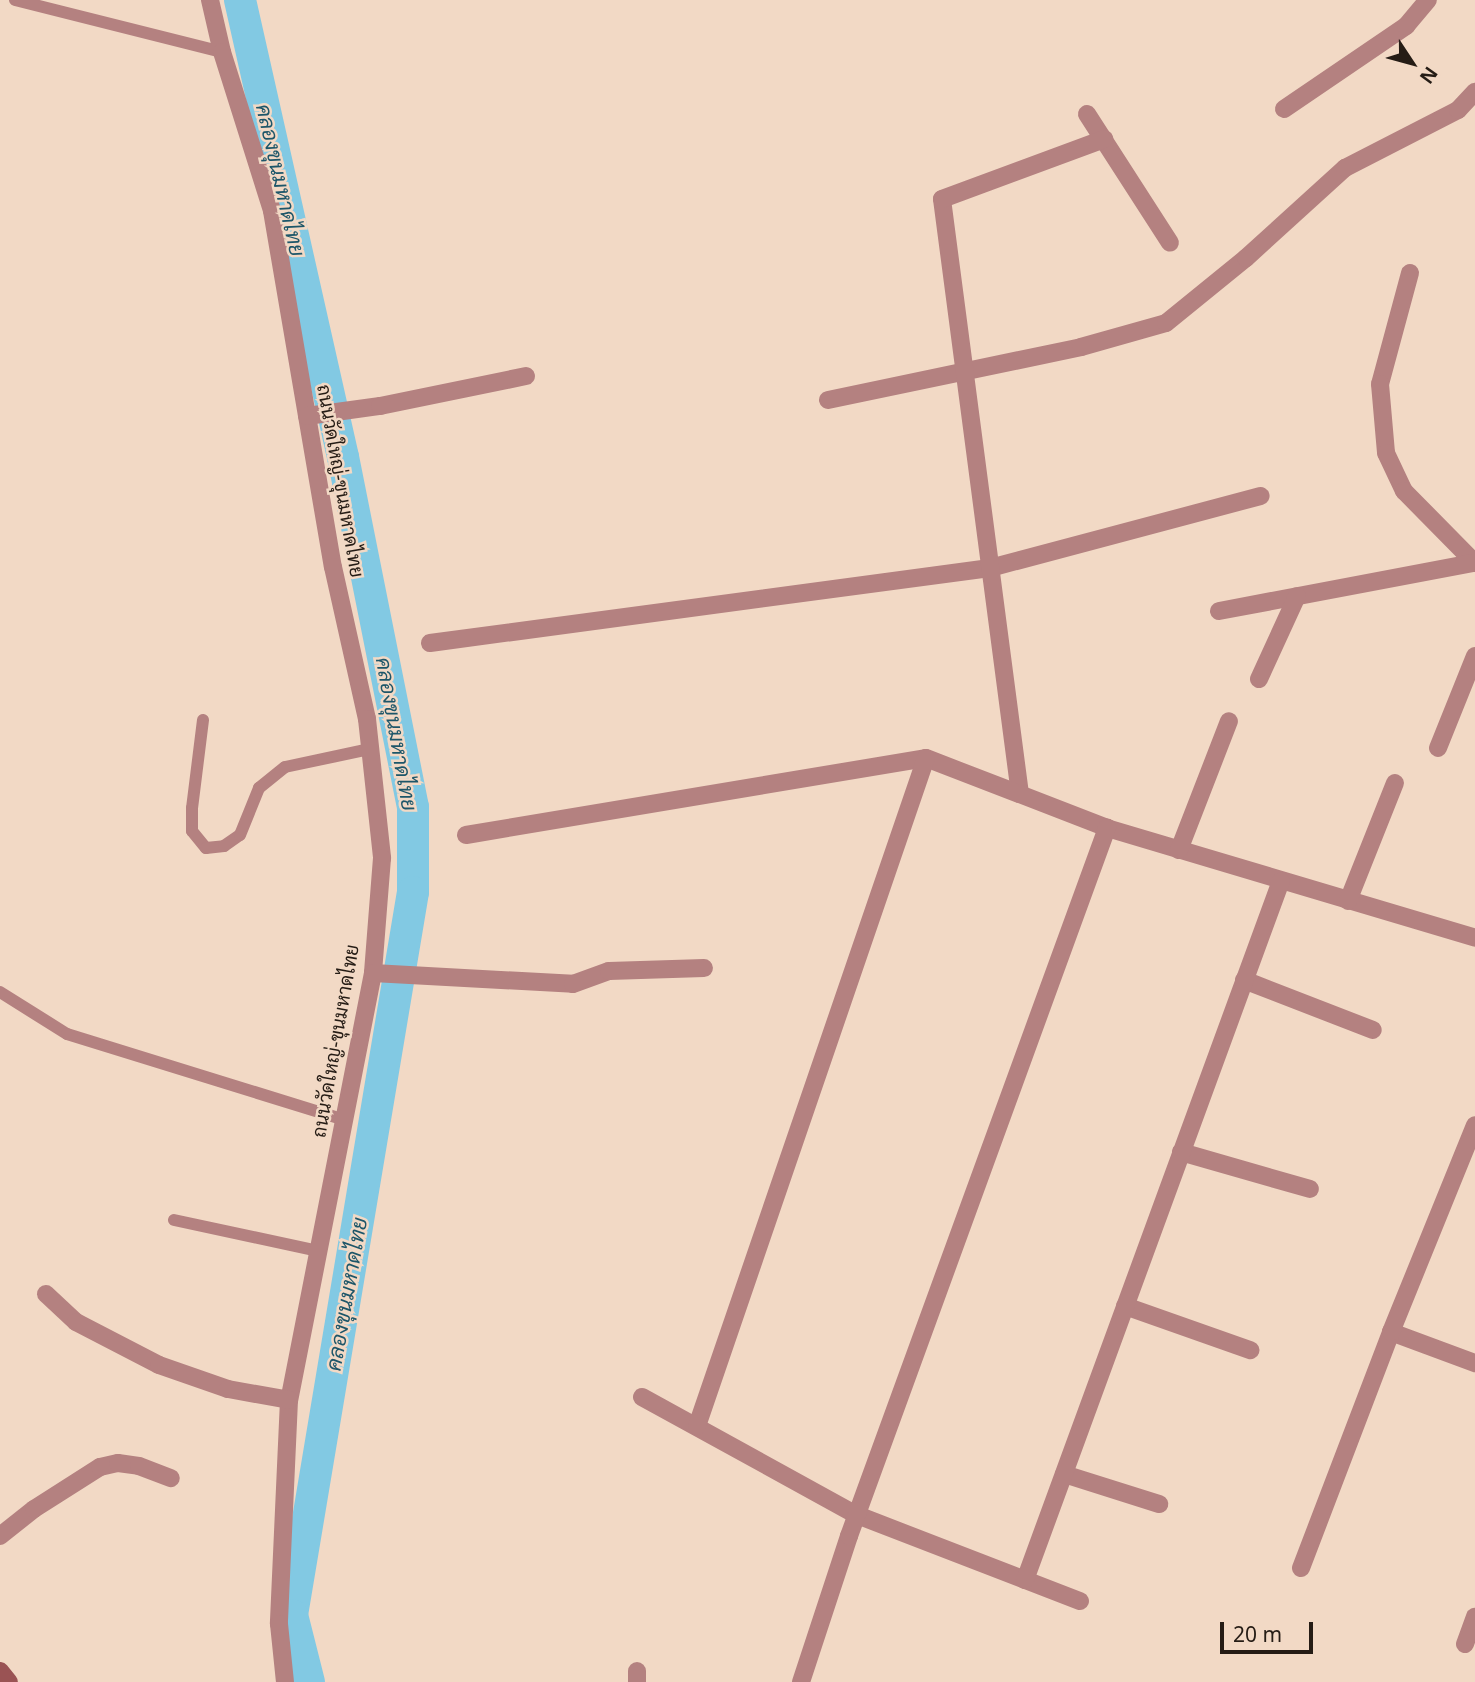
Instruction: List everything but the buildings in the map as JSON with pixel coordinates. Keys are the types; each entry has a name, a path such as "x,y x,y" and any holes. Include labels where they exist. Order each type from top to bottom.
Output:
{"main road":[{"path":"0,1671 9,1682"}],"street":[{"name":"ถนนวัดใหญ่-ขุนมหาดไทย","path":"210,0 222,52 272,211 314,414 333,567 367,719 382,858 381,972 344,1120 289,1400 279,1624 285,1682"},
{"path":"1284,109 1406,26 1428,0"},
{"path":"828,400 1081,347 1166,323 1246,258 1345,168 1458,110 1475,92"},
{"path":"1087,114 1170,243"},
{"path":"1020,794 942,199 1104,139"},
{"path":"1410,273 1380,384 1386,453 1404,491 1475,563"},
{"path":"314,414 380,406 526,376"},
{"path":"430,643 990,568 1261,496"},
{"path":"1219,611 1475,563"},
{"path":"1259,680 1297,596"},
{"path":"1438,748 1475,656"},
{"path":"1179,850 1229,721"},
{"path":"697,1426 926,758"},
{"path":"466,835 926,758 1107,828 1475,938"},
{"path":"1348,901 1395,783"},
{"path":"801,1682 857,1515 1107,828"},
{"path":"1025,1580 1281,881"},
{"path":"381,972 446,979 573,984 609,971 704,968"},
{"path":"1244,980 1373,1030"},
{"path":"1301,1568 1391,1332 1475,1125"},
{"path":"1181,1152 1310,1189"},
{"path":"46,1294 76,1322 159,1365 228,1389 289,1400"},
{"path":"1125,1306 1250,1350"},
{"path":"1391,1332 1475,1363"},
{"path":"642,1397 857,1515 1080,1601"},
{"path":"0,1536 34,1509 100,1467 118,1463 139,1466 172,1478"},
{"path":"1064,1474 1159,1504"},
{"path":"1465,1644 1475,1617"}],"lane":[{"path":"15,0 222,52"},
{"path":"203,720 191,808 192,831 206,848 224,846 240,835 260,788 285,766 370,750"},
{"path":"0,992 17,1000 67,1034 344,1120"},
{"path":"174,1220 318,1251"}],"waterway":[{"name":"คลองขุนมหาดไทย","path":"240,0 343,457 413,807 413,892 292,1615 309,1682"}]}
